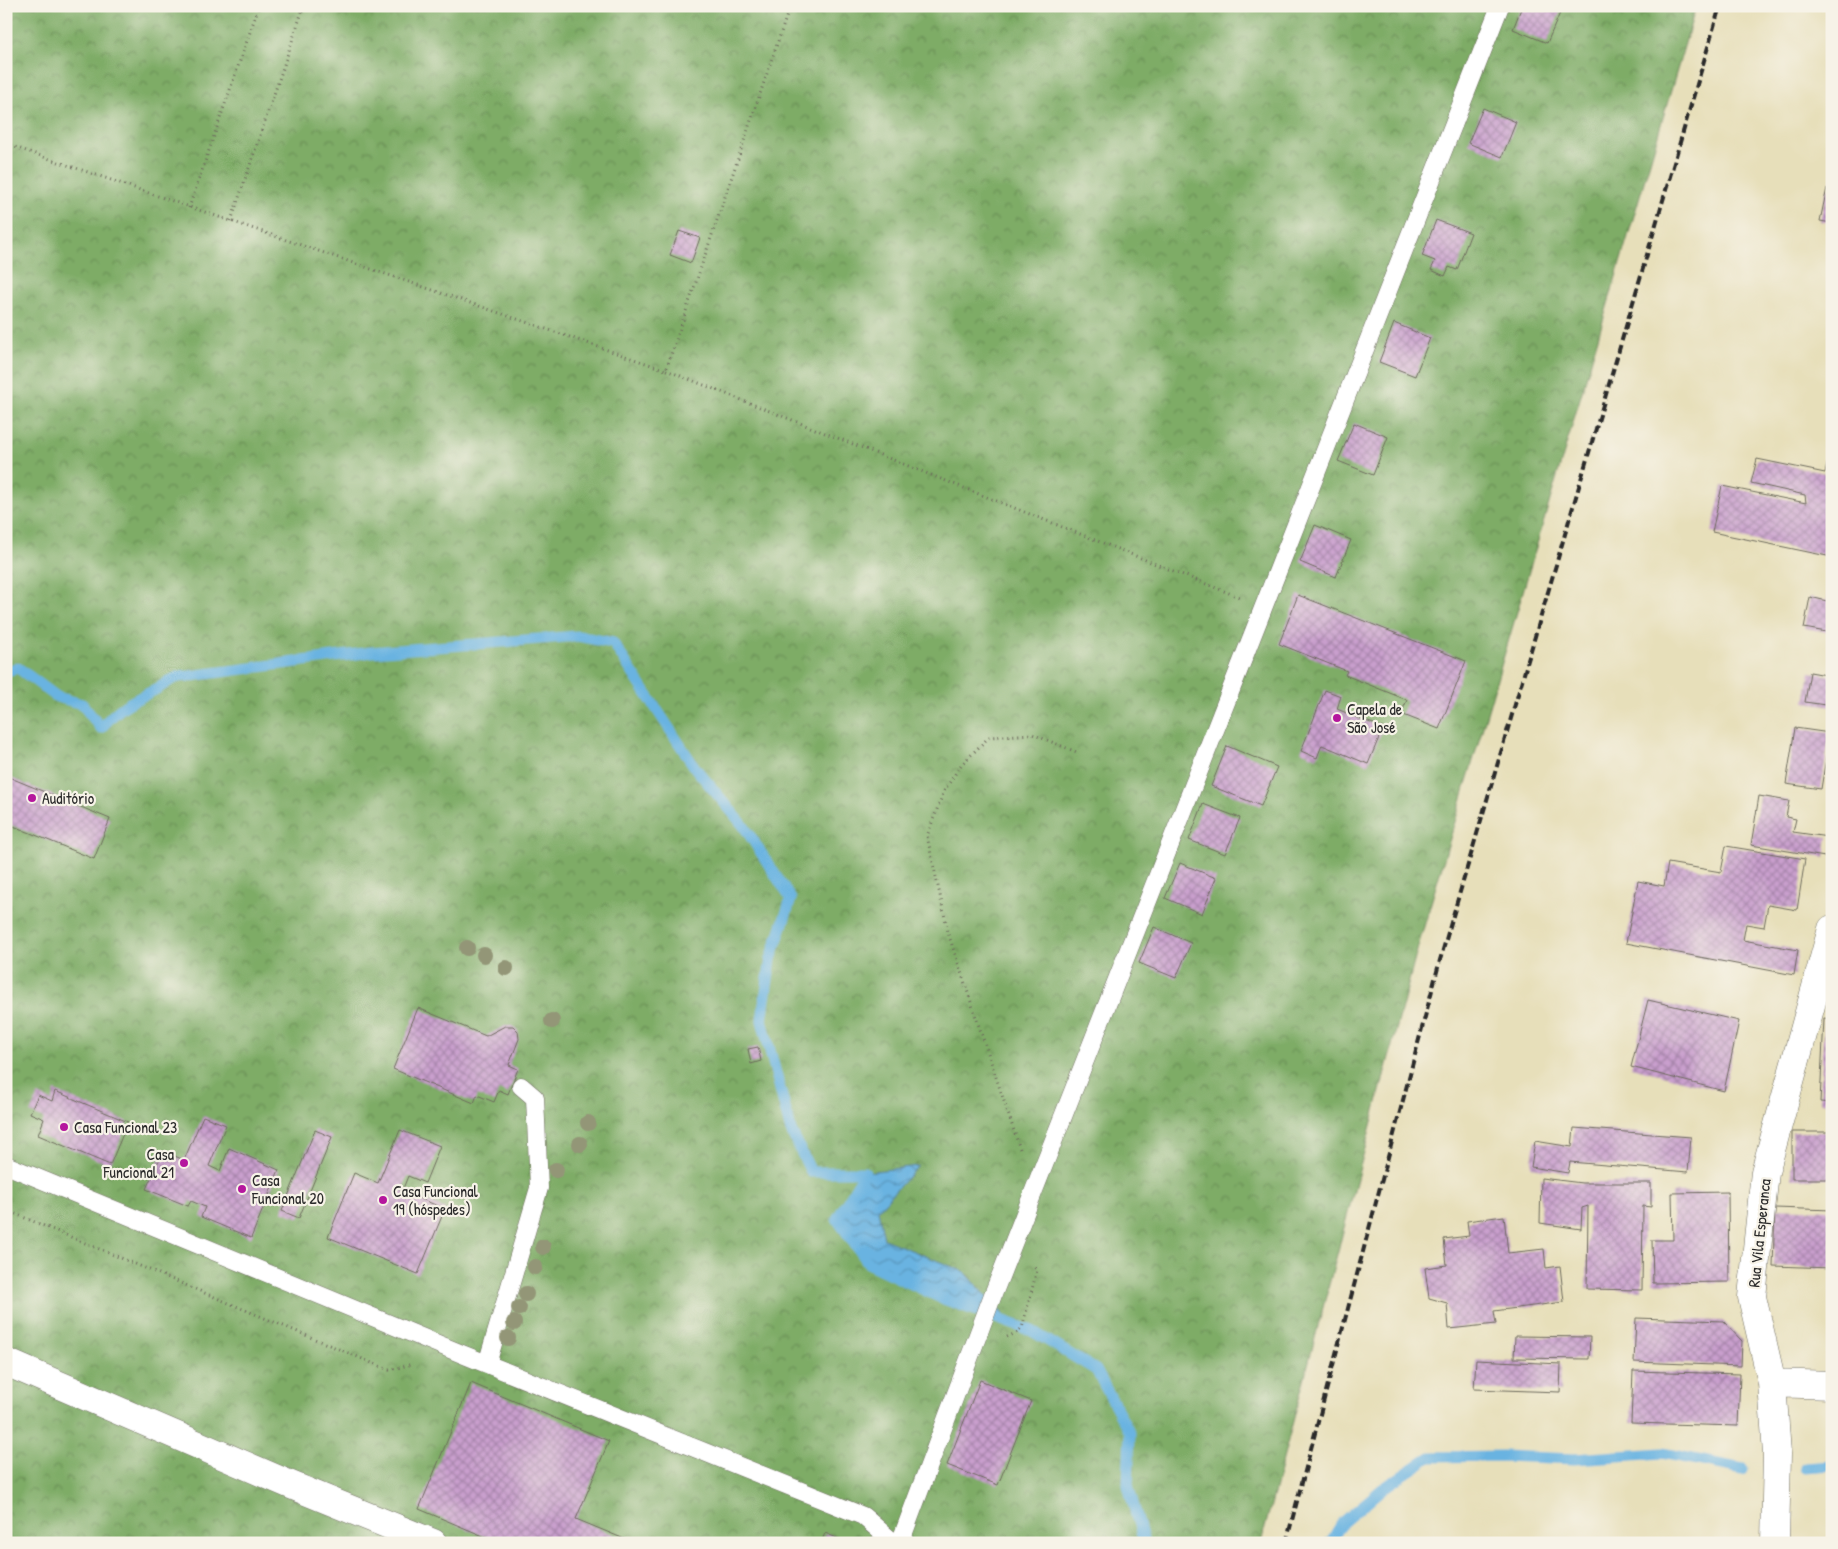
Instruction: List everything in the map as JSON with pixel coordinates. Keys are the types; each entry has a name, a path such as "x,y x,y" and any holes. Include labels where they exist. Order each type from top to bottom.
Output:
{"street":[{"name":"Rua Vila Esperanca","path":"1775,1543 1777,1454 1772,1383 1752,1297 1765,1172 1832,929"},
{"path":"6,1362 291,1485 433,1543"},
{"path":"1772,1383 1832,1385"}],"lane":[{"path":"900,1543 994,1292 1500,6"},
{"path":"487,1364 539,1188 535,1098 521,1086"},
{"path":"6,1166 462,1354 863,1516 894,1543"}],"path":[{"path":"190,208 259,6"},
{"path":"231,221 304,6"},
{"path":"666,370 790,6"},
{"path":"6,144 666,370 1264,607"},
{"path":"1034,1190 949,936 927,836 944,791 961,765 989,737 1032,734 1079,753"},
{"path":"6,1210 389,1370 462,1354"}],"green space":[{"path":"6,6 1696,6 1418,947 1261,1543 6,1543"}],"water":[{"path":"918,1166 878,1210 884,1239 965,1272 1012,1324 941,1298 869,1264 837,1219 865,1172"}],"building":[{"path":"1522,6 1563,6 1547,43 1513,29"},
{"path":"1483,108 1516,122 1502,157 1468,143"},
{"path":"1827,188 1832,189 1832,223 1820,221"},
{"path":"1436,220 1471,233 1457,270 1449,267 1445,276 1431,270 1435,261 1422,256"},
{"path":"679,231 700,238 691,263 670,255"},
{"path":"1394,323 1430,338 1415,376 1379,362"},
{"path":"1354,423 1388,437 1373,475 1338,461"},
{"path":"1831,448 1832,557 1712,532 1722,486 1806,503 1805,495 1751,483 1757,459 1825,473"},
{"path":"1315,525 1351,540 1336,577 1300,562"},
{"path":"1831,581 1832,633 1804,628 1810,597 1827,601"},
{"path":"1298,595 1466,661 1439,729 1401,714 1407,700 1345,675 1347,671 1279,644"},
{"path":"1810,672 1832,676 1832,706 1805,702"},
{"name":"Capela de São José","path":"1325,690 1341,696 1337,709 1383,728 1368,764 1322,745 1317,758 1301,751"},
{"path":"1795,728 1830,733 1821,789 1786,784"},
{"path":"1227,746 1277,767 1261,806 1211,786"},
{"name":"Auditório","path":"6,776 110,819 94,859 6,823"},
{"path":"1759,796 1789,801 1786,817 1796,819 1793,832 1828,837 1825,857 1751,845"},
{"path":"1203,804 1240,818 1225,854 1189,840"},
{"path":"1726,846 1805,859 1797,910 1768,905 1764,927 1746,924 1743,940 1798,950 1794,975 1626,943 1638,881 1664,886 1668,863 1721,872"},
{"path":"1180,863 1216,878 1202,914 1165,898"},
{"path":"1154,927 1191,943 1176,978 1139,963"},
{"path":"1648,1000 1739,1021 1724,1091 1631,1067"},
{"path":"418,1008 486,1036 505,1026 513,1026 518,1031 519,1039 509,1065 518,1069 508,1094 499,1090 494,1102 477,1095 474,1103 393,1069"},
{"path":"1824,1018 1832,1019 1832,1103 1820,1102"},
{"path":"758,1047 761,1061 751,1064 748,1049"},
{"path":"55,1091 128,1122 110,1165 38,1135 44,1119 30,1113 38,1095 52,1101"},
{"path":"203,1116 226,1125 209,1166 220,1171 229,1148 279,1170 251,1238 201,1217 205,1207 191,1201 188,1206 146,1189 163,1151 184,1160"},
{"path":"1574,1128 1691,1137 1688,1172 1570,1162 1568,1173 1531,1167 1535,1141 1572,1147"},
{"path":"315,1130 332,1137 299,1218 282,1211"},
{"name":"Casa Funcional 19 (hóspedes)","path":"400,1130 440,1146 425,1183 408,1176 402,1191 445,1209 418,1274 328,1237 354,1173 378,1183"},
{"path":"1792,1132 1832,1132 1832,1179 1792,1179"},
{"path":"1541,1178 1582,1183 1651,1183 1651,1207 1643,1206 1642,1290 1587,1289 1588,1206 1582,1208 1581,1229 1540,1223"},
{"path":"1728,1192 1729,1282 1653,1283 1652,1240 1673,1240 1672,1193"},
{"path":"1775,1208 1832,1210 1832,1268 1773,1266"},
{"path":"1504,1216 1508,1253 1544,1249 1546,1268 1560,1266 1564,1302 1494,1311 1496,1324 1449,1329 1447,1303 1429,1298 1425,1268 1447,1265 1444,1239 1469,1236 1467,1221"},
{"path":"1636,1318 1723,1321 1742,1341 1741,1366 1634,1362"},
{"path":"1515,1336 1590,1337 1589,1359 1514,1358"},
{"path":"1476,1360 1561,1364 1560,1392 1474,1389"},
{"path":"1633,1371 1740,1374 1738,1426 1631,1423"},
{"path":"980,1380 1031,1401 998,1485 947,1465"},
{"path":"471,1383 609,1441 576,1519 634,1543 500,1543 419,1509"},
{"path":"825,1533 849,1543 821,1543"}],"waterway":[{"path":"6,671 18,668 57,697 82,704 101,728 114,714 126,705 179,677 372,652 578,636 613,643 696,769 743,825 791,899 771,959 762,1020 791,1131 811,1172 865,1172 837,1219 869,1264 941,1298 1032,1331 1096,1370 1130,1433 1128,1485 1144,1543"},
{"path":"1330,1543 1342,1523 1382,1489 1430,1457 1503,1456 1574,1459 1662,1453 1743,1469"},
{"path":"1805,1468 1832,1466"}],"railway":[{"path":"1286,1543 1440,960 1720,6"}],"place":[{"name":"Capela de São José","path":"1337,718"},
{"name":"Auditório","path":"32,798"},
{"name":"Casa Funcional 23","path":"64,1127"},
{"name":"Casa Funcional 21","path":"184,1163"},
{"name":"Casa Funcional 20","path":"242,1189"},
{"name":"Casa Funcional 19 (hóspedes)","path":"383,1200"}]}
